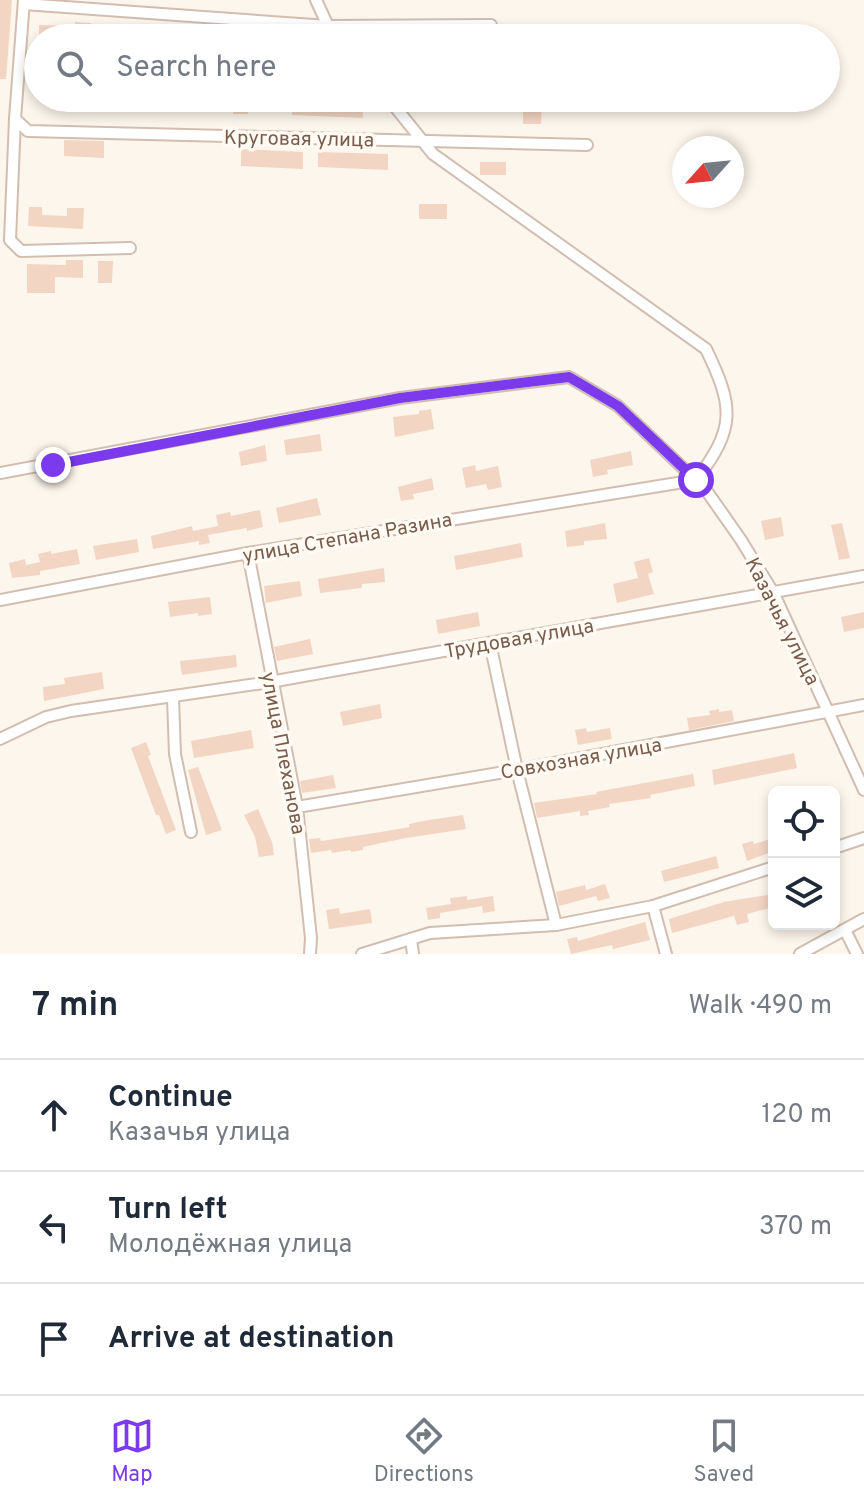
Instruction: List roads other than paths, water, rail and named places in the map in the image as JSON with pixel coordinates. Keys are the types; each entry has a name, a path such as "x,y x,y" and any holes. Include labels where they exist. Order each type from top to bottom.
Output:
{"street":[{"path":"316,0 327,24"},
{"path":"130,248 21,251 10,240 24,2 303,24"},
{"path":"399,112 433,154 706,349 722,382 727,414 718,453 696,480"},
{"name":"Круговая улица","path":"15,119 28,131 587,145"},
{"name":"Казачья улица","path":"0,473 400,398 569,377 618,406 706,490 774,594 864,790"},
{"name":"улица Степана Разина","path":"0,600 248,553 696,480"},
{"name":"улица Плеханова","path":"248,553 270,682 297,807 311,938 310,954"},
{"name":"Трудовая улица","path":"0,739 58,714 270,682 864,576"},
{"path":"490,643 517,770 556,925"},
{"path":"173,698 175,754 191,832"},
{"name":"Совхозная улица","path":"297,807 517,770 864,705"},
{"path":"840,846 864,838"},
{"path":"362,954 430,933 556,925 653,906 768,869"},
{"path":"653,906 666,954"},
{"path":"800,954 864,919"},
{"path":"845,930 857,954"},
{"path":"411,939 413,954"}]}
